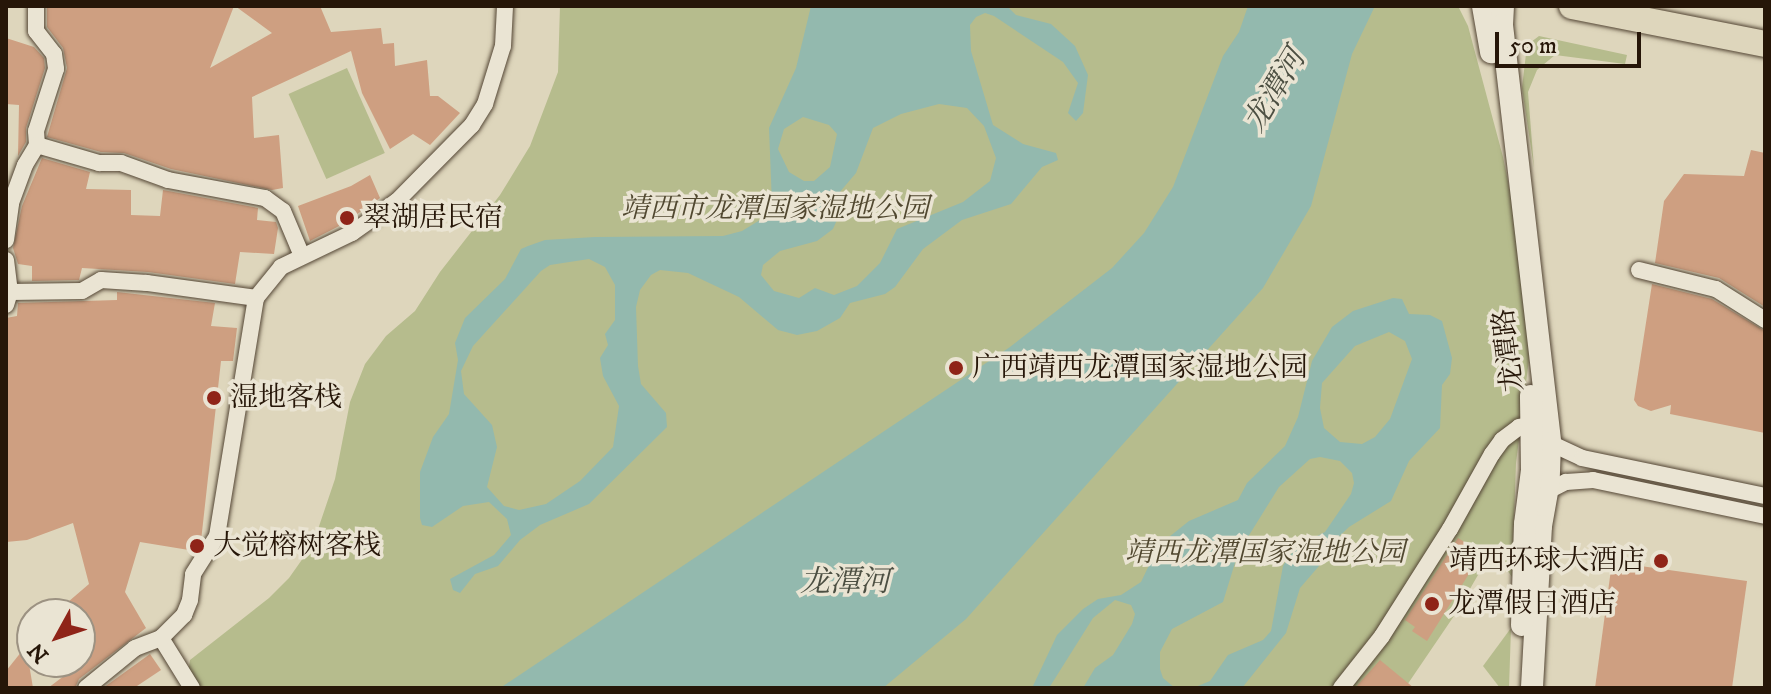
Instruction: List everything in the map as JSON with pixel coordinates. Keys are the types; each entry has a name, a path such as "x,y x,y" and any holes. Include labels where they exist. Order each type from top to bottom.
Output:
{"main road":[{"name":"龙潭路","path":"1483,6 1524,303 1541,526 1532,688"},
{"name":"龙潭路","path":"1503,6 1503,35 1550,443 1537,496 1520,688"},
{"path":"1572,6 1765,44"}],"street":[{"path":"6,240 13,173 37,145 36,131 56,69 54,54 36,31 36,6"},
{"path":"86,688 135,648 161,638 184,615 190,600 193,574 217,536 256,298 281,267 352,233 397,201 472,125 489,94 503,46 505,6"},
{"path":"37,145 99,163 121,163 168,180 265,198 283,211 302,256"},
{"path":"6,260 8,299 82,291 92,283 109,280 256,298"},
{"path":"1639,270 1716,289 1765,320"},
{"path":"1341,688 1382,636 1502,440 1519,427 1532,425 1550,443 1582,458 1765,496"},
{"path":"1537,496 1566,482 1593,480 1765,516"},
{"path":"161,638 192,688"}],"green space":[{"name":"广西靖西龙潭国家湿地公园","path":"560,6 1458,6 1468,26 1503,157 1519,235 1531,343 1516,463 1512,577 1505,567 1489,556 1456,613 1405,688 186,688 190,660 269,598 289,578 313,544 335,479 350,402 365,364 386,336 415,311 440,272 500,195 530,146 558,72"},
{"path":"1539,36 1627,55 1625,64 1555,55 1537,70 1528,92 1534,168 1522,88 1527,45"},
{"path":"347,68 385,153 326,179 289,94"},
{"path":"1511,628 1509,688 1500,688 1483,666"}],"water":[{"path":"811,6 1007,6 1016,15 1051,24 1075,46 1088,75 1083,113 1076,121 1068,113 1078,83 1063,62 994,16 985,13 976,17 970,25 971,51 993,125 1023,144 1056,153 1058,160 1042,167 1011,204 962,220 923,249 895,287 885,294 850,303 840,318 817,331 797,335 778,330 739,297 688,273 660,270 651,275 640,290 636,307 638,366 641,384 666,413 667,427 589,504 540,525 520,540 498,566 475,574 460,593 453,590 450,579 494,555 511,535 507,519 489,502 463,506 432,527 422,525 420,518 420,472 433,437 449,414 458,360 455,343 465,318 505,279 521,249 545,240 723,236 742,231 760,220 772,204 769,128 796,68","holes":["939,104 967,108 984,126 996,158 990,181 963,202 897,229 880,263 857,286 834,295 815,288 799,298 774,291 761,275 763,265 780,251 817,241 833,229 840,213 839,193 856,173 873,128 901,114","803,117 829,125 837,134 830,167 814,181 804,181 789,172 778,149 784,129","589,259 605,267 615,285 615,320 605,334 608,345 600,358 603,376 619,406 613,447 580,481 546,504 519,510 504,506 487,487 497,447 492,425 464,394 461,371 473,346 550,265"]},
{"name":"龙潭河","path":"1248,6 1375,6 1352,54 1311,206 1263,288 966,619 883,688 500,688 1010,347 1112,268 1144,233 1173,187 1223,56 1239,32"},
{"path":"1393,298 1402,299 1409,314 1430,315 1442,321 1452,358 1450,374 1442,385 1440,428 1409,461 1391,501 1349,527 1328,547 1319,566 1300,588 1286,633 1242,688 1193,688 1210,681 1228,655 1263,640 1271,631 1283,566 1301,544 1325,532 1351,494 1354,483 1352,473 1340,461 1320,457 1310,459 1279,487 1238,553 1223,602 1172,629 1160,652 1160,669 1163,678 1175,688 1083,688 1095,668 1113,655 1132,624 1135,614 1131,605 1115,600 1093,618 1049,688 1032,688 1057,635 1083,609 1098,599 1121,595 1141,582 1152,559 1169,537 1189,521 1238,500 1247,483 1285,446 1298,417 1312,361 1332,327 1353,311","holes":["1389,332 1405,341 1412,359 1390,419 1375,437 1362,444 1340,442 1324,428 1320,408 1322,383 1355,346"]}],"building":[{"path":"47,6 234,6 210,68 272,33 235,6 320,6 331,32 381,28 383,44 394,43 395,66 427,60 430,96 438,96 460,113 430,145 413,134 390,149 362,93 351,51 252,97 254,138 279,135 283,188 272,190 171,169 124,153 101,152 47,137 67,68 63,48 47,27"},
{"path":"6,38 34,47 44,58 45,68 26,128 26,142 18,156 19,105 6,104"},
{"path":"1751,150 1765,153 1765,307 1719,278 1655,263 1664,201 1684,174 1744,176"},
{"path":"42,158 90,172 86,189 131,190 131,215 160,216 163,190 258,208 257,220 276,222 274,254 240,252 235,284 148,272 82,268 79,280 32,281 32,266 18,264 13,248 22,206"},
{"path":"370,175 380,198 343,224 310,241 298,206 351,186"},
{"path":"1652,284 1712,299 1765,331 1765,433 1670,414 1671,405 1651,411 1638,406 1634,400"},
{"path":"117,292 215,303 211,326 237,328 233,361 221,361 201,541 195,551 140,542 125,592 146,628 96,666 96,598 73,598 89,584 73,523 27,540 6,542 6,318 17,316 18,303 117,300"},
{"name":"龙潭假日酒店","path":"1458,538 1482,553 1427,641 1412,631 1415,627 1405,620"},
{"path":"1612,562 1747,581 1732,688 1595,688"},
{"path":"150,654 161,670 134,688 103,688"},
{"path":"16,658 16,678 31,678 33,688 6,688 6,671"},
{"path":"1380,660 1414,688 1355,688"},
{"path":"61,678 80,678 75,688 48,688"}],"place":[{"name":"翠湖居民宿","path":"347,218"},
{"name":"广西靖西龙潭国家湿地公园","path":"956,368"},
{"name":"湿地客栈","path":"214,398"},
{"name":"大觉榕树客栈","path":"197,546"},
{"name":"靖西环球大酒店","path":"1661,561"},
{"name":"龙潭假日酒店","path":"1432,604"}],"park label":[{"name":"靖西市龙潭国家湿地公园","path":"775,209"},
{"name":"靖西龙潭国家湿地公园","path":"1265,553"}]}
